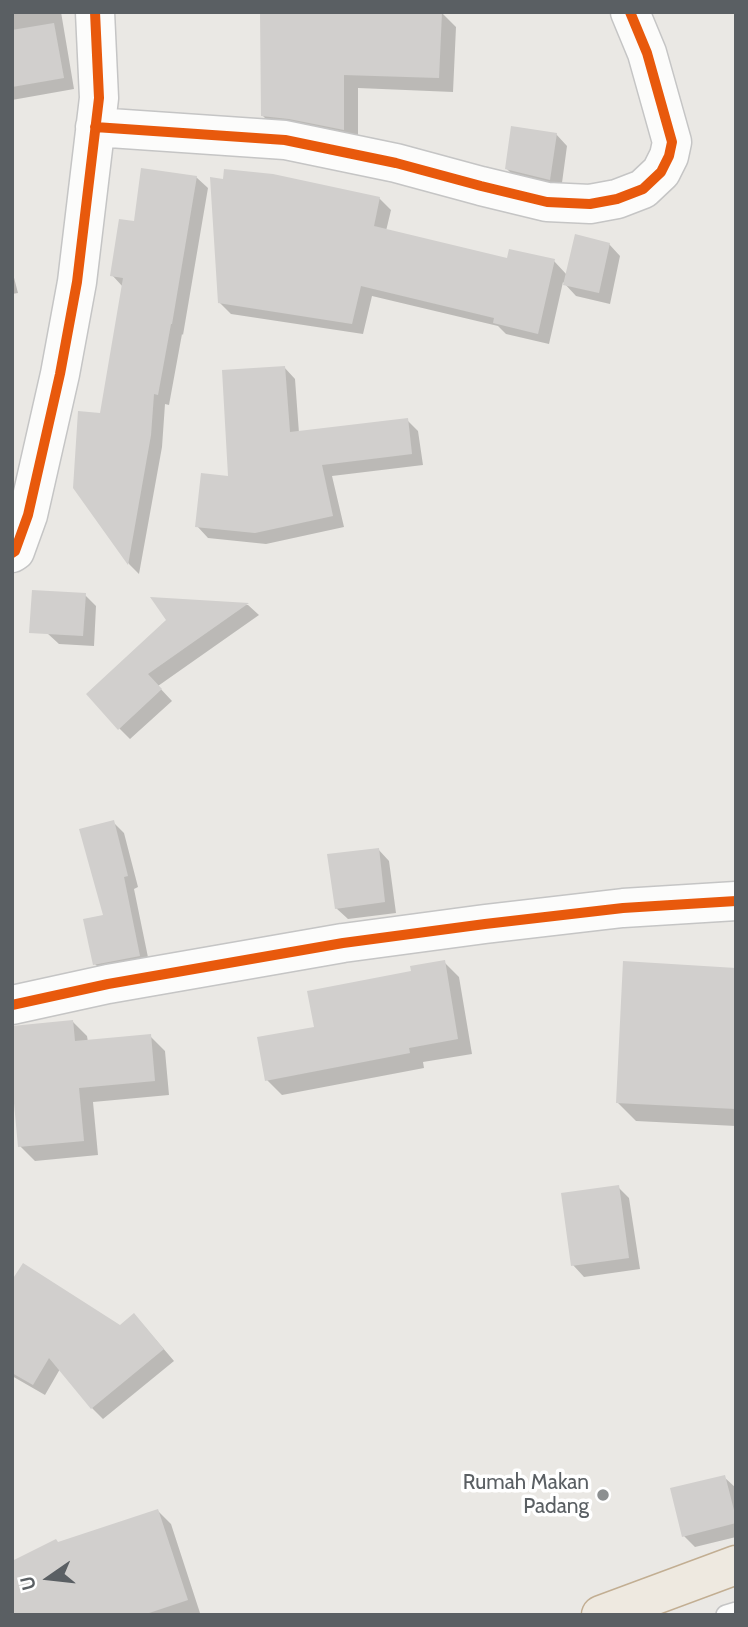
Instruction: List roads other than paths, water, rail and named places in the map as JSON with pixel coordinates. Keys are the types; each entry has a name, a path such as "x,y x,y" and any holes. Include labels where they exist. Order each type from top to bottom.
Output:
{"highway":[{"path":"601,1615 736,1565"}],"street":[{"path":"12,554 29,515 77,282 99,98 95,12"},
{"path":"95,127 285,140 396,163 547,202 590,204 617,199 643,189 653,181 669,156 672,142 647,53 630,12"},
{"path":"12,1005 108,984 343,943 623,908 736,901"}],"lane":[{"path":"726,1615 736,1612"}],"place":[{"name":"Rumah Makan Padang","path":"603,1495"}]}
